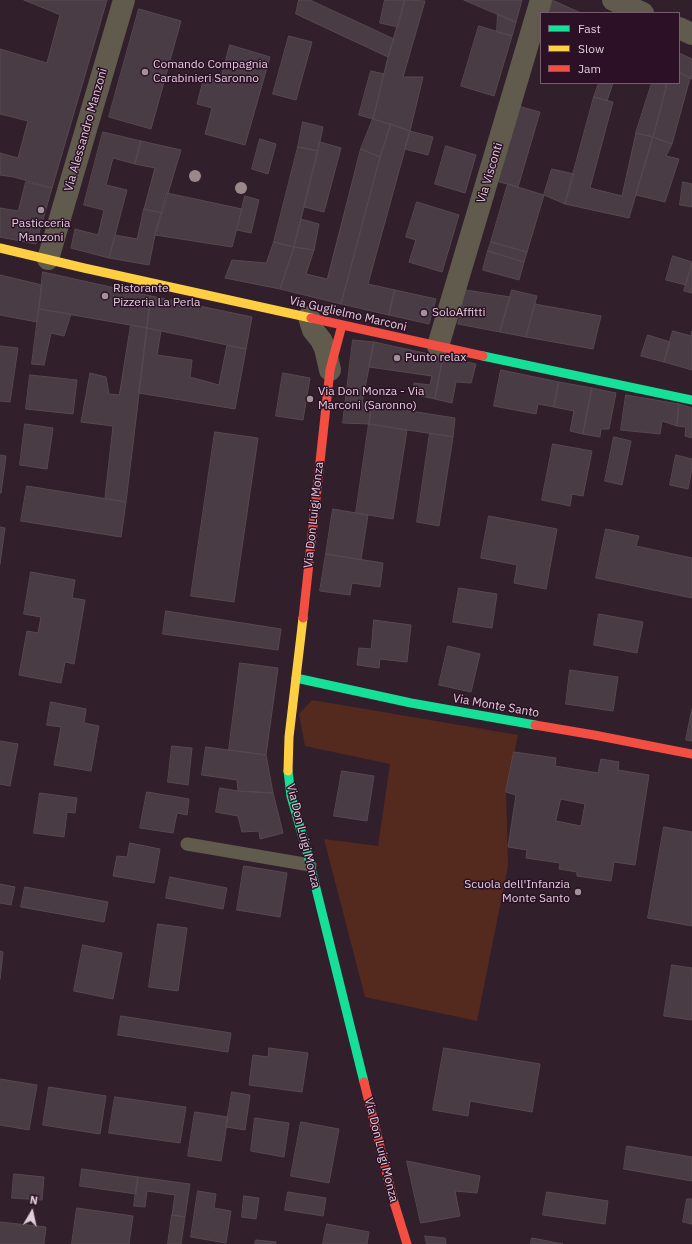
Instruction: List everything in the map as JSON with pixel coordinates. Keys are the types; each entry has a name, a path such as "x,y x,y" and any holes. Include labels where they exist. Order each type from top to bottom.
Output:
{"street":[{"name":"Via Alessandro Manzoni","path":"48,259 124,0"},
{"name":"Via Visconti","path":"438,346 541,0"},
{"path":"613,0 641,12"},
{"path":"680,28 692,34"},
{"name":"Via Guglielmo Marconi","path":"0,248 342,325 692,400"},
{"name":"Via Don Luigi Monza","path":"308,317 313,330 325,348 330,370"},
{"name":"Via Don Luigi Monza","path":"342,325 330,370 296,678 288,737 288,768 291,796 310,865 393,1199 407,1244"},
{"name":"Via Monte Santo","path":"296,678 451,710 692,754"}],"lane":[{"path":"187,844 310,865"}],"shaded area":[{"path":"312,700 518,735 506,792 508,866 477,1021 365,997 324,839 378,846 390,764 305,746 299,714"}],"building":[{"path":"24,0 107,0 52,188 14,177 0,175 0,153 18,158 28,121 0,114 0,49 47,63 60,15"},
{"path":"299,0 310,0 394,39 388,57 296,14"},
{"path":"385,0 405,0 398,27 380,23"},
{"path":"405,0 425,1 403,77 423,77 410,131 373,119 388,57"},
{"path":"464,0 522,0 516,22"},
{"path":"552,0 579,12 546,12"},
{"path":"139,9 181,21 151,129 109,117"},
{"path":"498,14 516,22 512,36 497,32"},
{"path":"479,26 512,36 494,96 461,86"},
{"path":"289,36 312,42 296,100 273,94"},
{"path":"230,45 270,57 245,145 205,134 212,108 197,104 204,77 220,81"},
{"path":"680,53 692,59 692,79 680,73"},
{"path":"371,71 384,74 373,119 359,115"},
{"path":"680,73 690,78 672,144 653,137 667,84 680,84"},
{"path":"599,84 613,84 607,101 594,97"},
{"path":"652,84 667,85 653,137 636,133"},
{"path":"594,97 613,102 590,188 622,196 636,133 653,137 629,218 565,204"},
{"path":"518,106 540,112 518,187 496,181"},
{"path":"373,119 391,124 380,157 361,149"},
{"path":"303,122 323,127 318,151 298,147"},
{"path":"391,124 410,131 368,284 395,290 389,315 341,304 380,157"},
{"path":"410,131 433,137 428,155 405,149"},
{"path":"103,132 141,141 135,164 113,158 106,185 127,190 109,258 71,248 75,229 98,235 104,210 84,205"},
{"path":"653,137 672,144 666,156 679,159 665,202 636,195"},
{"path":"260,139 276,144 268,174 252,169"},
{"path":"141,141 181,150 162,213 144,209 155,168 135,164"},
{"path":"320,142 341,148 324,212 304,207"},
{"path":"446,146 476,155 465,193 435,184"},
{"path":"298,147 318,151 294,247 274,242"},
{"path":"361,149 380,157 341,304 280,289 294,247 314,250 306,274 327,279"},
{"path":"552,169 574,174 565,204 544,195"},
{"path":"26,182 52,188 36,244 0,237 0,208 18,211"},
{"path":"683,182 692,184 692,207 680,205"},
{"path":"508,184 544,195 527,252 491,242"},
{"path":"167,193 242,209 232,247 155,235"},
{"path":"245,196 259,200 251,233 237,230"},
{"path":"417,202 459,215 442,272 409,262 416,240 406,237"},
{"path":"144,209 162,213 155,235 149,265 109,258 115,235 137,239"},
{"path":"301,219 319,224 314,250 294,247"},
{"path":"274,242 294,247 280,289 225,278 232,260 266,263"},
{"path":"491,242 527,252 524,262 488,251"},
{"path":"488,251 524,262 519,280 483,270"},
{"path":"673,256 692,262 686,285 666,280"},
{"path":"692,263 692,293 684,291"},
{"path":"43,272 151,296 147,328 39,309"},
{"path":"0,275 42,285 37,322 0,315"},
{"path":"395,290 436,299 429,324 389,315"},
{"path":"466,290 510,297 500,332 458,324"},
{"path":"512,290 537,296 526,337 500,332"},
{"path":"151,296 252,317 246,349 147,328"},
{"path":"535,304 601,316 593,349 526,337"},
{"path":"39,309 71,314 64,336 51,333 44,365 32,364"},
{"path":"131,325 147,328 126,502 105,498 113,426 81,422 90,373 106,377 109,394 119,395"},
{"path":"147,328 161,331 157,355 192,360 190,377 219,385 227,345 246,349 235,409 139,393"},
{"path":"673,331 691,336 692,331 692,370 664,362"},
{"path":"648,335 670,342 664,362 641,356"},
{"path":"353,340 374,342 362,403 372,405 369,424 343,423"},
{"path":"374,342 443,357 435,399 412,394 414,383 430,385 432,376 369,367"},
{"path":"0,346 18,348 10,402 0,401"},
{"path":"443,357 476,364 471,383 456,382 452,403 435,399"},
{"path":"501,370 559,382 554,407 538,404 536,414 494,406"},
{"path":"283,373 310,378 303,420 276,416"},
{"path":"30,375 77,380 73,414 26,409"},
{"path":"559,382 592,388 583,434 570,431 574,411 554,407"},
{"path":"592,388 616,393 609,429 601,429 600,437 583,434"},
{"path":"626,395 679,404 677,426 662,421 660,434 621,430"},
{"path":"679,404 692,408 692,438 685,436 686,427 677,426"},
{"path":"372,405 455,418 453,437 369,424"},
{"path":"25,424 53,428 47,469 20,465"},
{"path":"369,424 407,430 393,519 356,513"},
{"path":"215,432 258,438 234,602 191,596"},
{"path":"430,433 453,437 439,526 417,522"},
{"path":"614,437 631,441 622,485 605,481"},
{"path":"553,444 592,451 583,496 572,494 570,506 542,500"},
{"path":"0,455 6,456 1,493 0,493"},
{"path":"676,455 692,459 692,469 688,489 670,485"},
{"path":"27,486 126,502 121,537 21,521"},
{"path":"333,509 368,515 361,560 326,554"},
{"path":"489,516 557,529 546,589 514,583 517,565 481,558"},
{"path":"0,527 5,528 0,564"},
{"path":"606,529 639,536 636,546 692,558 692,598 596,578"},
{"path":"326,554 383,563 380,587 352,583 350,595 320,591"},
{"path":"31,572 75,580 72,598 85,600 74,664 65,662 61,683 19,675 27,631 38,633 41,617 24,614"},
{"path":"459,588 497,594 492,628 453,622"},
{"path":"166,611 281,629 278,650 163,634"},
{"path":"599,614 643,622 637,653 594,645"},
{"path":"374,620 411,625 407,662 380,659 379,668 357,665 359,648 371,649"},
{"path":"448,646 480,654 471,692 439,685"},
{"path":"240,663 278,668 266,755 229,750"},
{"path":"570,670 618,677 613,711 566,704"},
{"path":"51,702 86,709 84,723 99,726 91,771 54,765 61,727 47,725"},
{"path":"692,709 692,741 686,740"},
{"path":"0,741 18,744 10,786 0,784"},
{"path":"172,746 192,748 188,785 168,782"},
{"path":"206,747 266,755 273,793 238,791 237,780 202,775"},
{"path":"514,752 556,758 555,766 598,773 601,759 619,762 618,770 649,775 635,865 614,862 611,881 577,876 577,872 559,869 560,863 526,858 527,850 508,847 516,795 506,792","holes":["561,799 585,804 581,826 556,821"]},
{"path":"342,771 374,776 367,821 334,816"},
{"path":"220,788 238,791 273,793 283,833 260,839 259,831 242,832 238,816 216,812"},
{"path":"147,792 189,799 187,815 177,813 173,833 140,828"},
{"path":"40,793 77,798 75,813 67,812 64,837 34,833"},
{"path":"664,827 692,832 692,926 648,918"},
{"path":"130,843 160,849 154,883 113,876 117,856 127,857"},
{"path":"244,866 287,873 280,917 237,910"},
{"path":"170,877 227,888 223,909 166,898"},
{"path":"0,884 15,887 11,905 0,903"},
{"path":"25,887 108,902 104,922 21,907"},
{"path":"158,924 187,928 178,991 149,987"},
{"path":"83,945 122,953 113,999 74,991"},
{"path":"0,951 3,952 0,979"},
{"path":"672,965 692,968 692,1020 664,1016"},
{"path":"121,1016 231,1033 228,1052 118,1035"},
{"path":"269,1048 308,1053 302,1092 249,1085 253,1055 268,1057"},
{"path":"444,1048 540,1064 532,1112 470,1101 468,1116 433,1110"},
{"path":"0,1079 37,1085 29,1130 0,1125"},
{"path":"49,1087 106,1096 100,1134 43,1125"},
{"path":"232,1092 250,1095 245,1130 226,1127"},
{"path":"115,1097 186,1107 180,1143 109,1133"},
{"path":"195,1112 228,1117 221,1161 188,1156"},
{"path":"255,1118 289,1123 284,1157 251,1151"},
{"path":"301,1122 339,1129 329,1183 291,1176"},
{"path":"627,1146 692,1157 692,1181 624,1169"},
{"path":"407,1161 480,1176 477,1193 455,1191 460,1216 421,1223"},
{"path":"82,1169 138,1177 136,1194 80,1186"},
{"path":"14,1174 44,1177 42,1200 12,1198"},
{"path":"138,1177 190,1184 185,1217 172,1215 175,1195 147,1191 145,1207 134,1206"},
{"path":"198,1191 216,1194 214,1208 231,1211 226,1243 191,1237"},
{"path":"288,1192 326,1198 323,1216 285,1210"},
{"path":"547,1192 608,1201 605,1224 543,1215"},
{"path":"244,1196 259,1198 256,1219 242,1217"},
{"path":"687,1199 692,1199 692,1224 683,1222"},
{"path":"77,1208 133,1216 129,1244 72,1244"},
{"path":"172,1215 185,1217 181,1244 168,1244"},
{"path":"0,1222 46,1227 44,1244 0,1244"},
{"path":"327,1224 369,1232 367,1244 323,1244"},
{"path":"425,1236 445,1238 446,1244 427,1244"},
{"path":"532,1238 563,1244 531,1244"},
{"path":"256,1240 276,1242 276,1244 255,1244"}],"traffic: fast":[{"path":"483,356 692,400"},
{"path":"296,678 411,703 535,725"},
{"path":"288,771 291,796 306,848 364,1082"}],"traffic: slow":[{"path":"0,248 311,318"},
{"path":"288,771 289,737 303,618"}],"traffic: jam":[{"path":"311,318 483,356"},
{"path":"303,618 330,370 342,325"},
{"path":"535,725 692,754"},
{"path":"364,1082 393,1199 407,1244"}],"place":[{"name":"Comando Compagnia Carabinieri Saronno","path":"145,72"},
{"name":"Pasticceria Manzoni","path":"41,210"},
{"name":"Ristorante Pizzeria La Perla","path":"105,296"},
{"name":"SoloAffitti","path":"424,313"},
{"name":"Punto relax","path":"397,358"},
{"name":"Via Don Monza - Via Marconi (Saronno)","path":"310,399"},
{"name":"Scuola dell'Infanzia Monte Santo","path":"578,892"}]}
